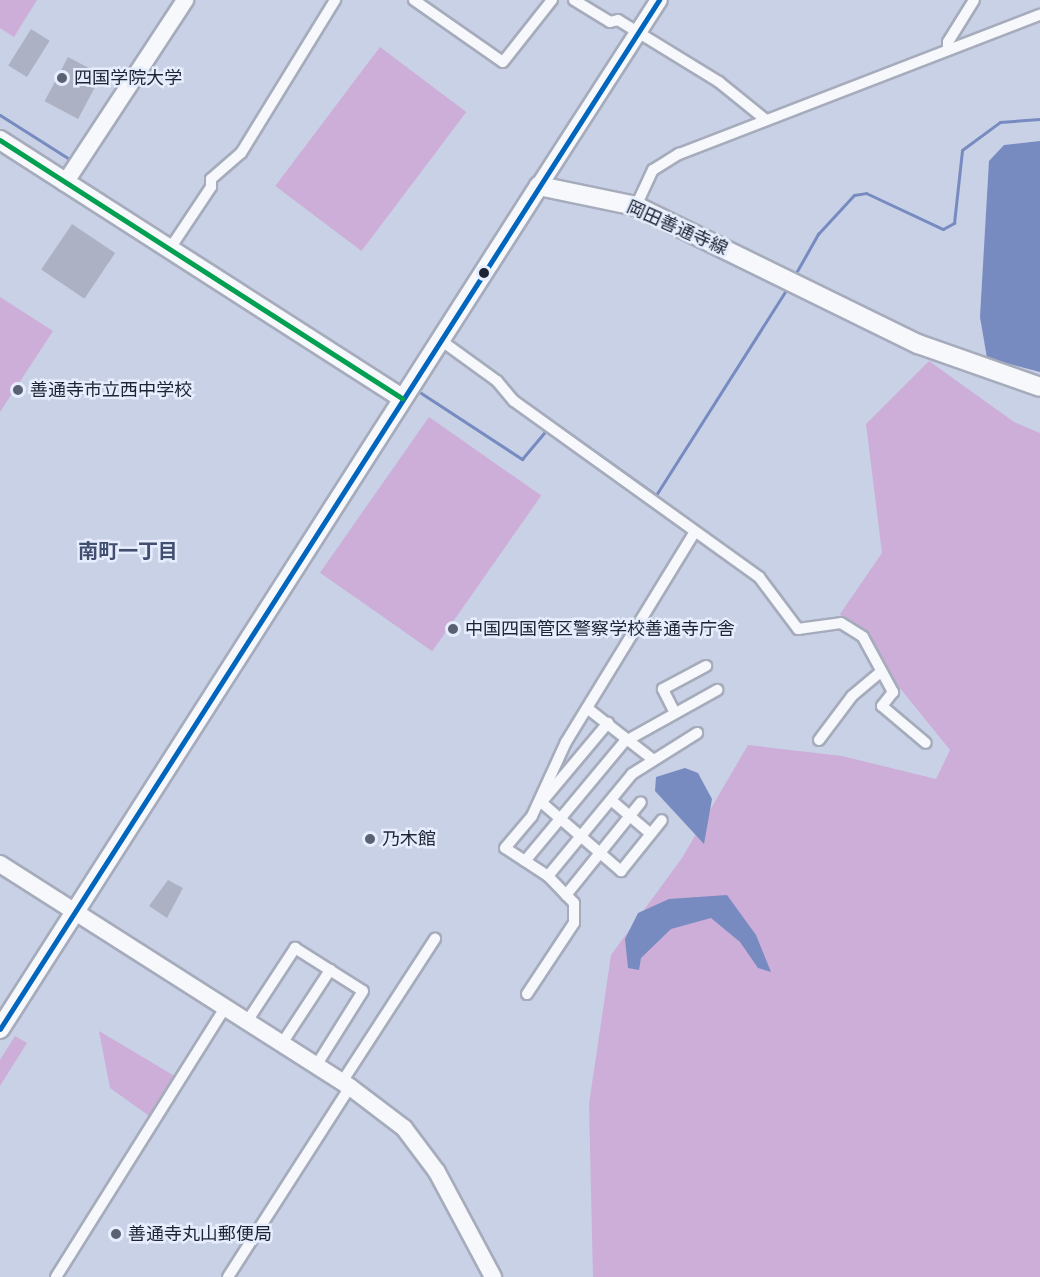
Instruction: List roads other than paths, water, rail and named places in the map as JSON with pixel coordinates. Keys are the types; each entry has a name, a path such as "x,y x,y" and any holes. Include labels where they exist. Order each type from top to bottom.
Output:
{"main road":[{"path":"0,140 402,398"},
{"path":"0,1029 439,339 539,186"},
{"name":"岡田善通寺線","path":"539,186 636,206 918,344 1040,387"}],"street":[{"path":"65,183 185,0"},
{"path":"169,250 211,187 211,178 242,153 335,0"},
{"path":"414,0 503,63 552,0"},
{"path":"574,0 610,22 618,20 719,82 766,120"},
{"path":"539,186 659,0"},
{"path":"948,50 948,42 974,0"},
{"path":"636,206 646,180 663,162 1040,15"},
{"path":"439,339 498,381 514,401 694,534 759,577 798,629 840,623 862,637 879,673 893,692 882,706 926,742"},
{"path":"538,806 587,708 694,534"},
{"path":"675,713 663,689 706,666"},
{"path":"819,740 852,696 879,673"},
{"path":"525,861 631,738 717,690"},
{"path":"587,708 631,738 651,758"},
{"path":"527,994 574,923 574,903 548,876 505,848 608,723"},
{"path":"548,876 611,800 651,758 697,733"},
{"path":"611,800 651,834"},
{"path":"566,895 641,802"},
{"path":"538,806 562,818 621,871 662,820"},
{"path":"0,864 346,1085 404,1128 422,1150 493,1277"},
{"path":"228,1277 435,939"},
{"path":"246,1023 295,948 363,991 316,1066"},
{"path":"282,1045 330,970"},
{"path":"56,1277 224,1009"}],"water":[{"path":"1040,141 1040,372 987,358 980,317 989,161 1004,145"},
{"path":"685,768 698,773 712,799 704,844 655,791 656,777"},
{"path":"727,895 756,935 771,972 758,968 740,942 711,918 671,929 641,958 639,970 628,968 625,939 638,913 669,899"}],"waterway":[{"path":"0,115 71,160"},
{"path":"797,271 818,234 854,195 866,193 943,229 954,223 962,150 1000,122 1040,119"},
{"path":"559,426 656,495 785,292"},
{"path":"421,393 522,459 545,432"}],"place":[{"name":"四国学院大学","path":"62,78"},
{"name":"善通寺市立西中学校","path":"18,390"},
{"name":"中国四国管区警察学校善通寺庁舎","path":"453,629"},
{"name":"乃木館","path":"370,839"},
{"name":"善通寺丸山郵便局","path":"116,1234"}],"district":[{"name":"南町一丁目","path":"128,551"}]}
